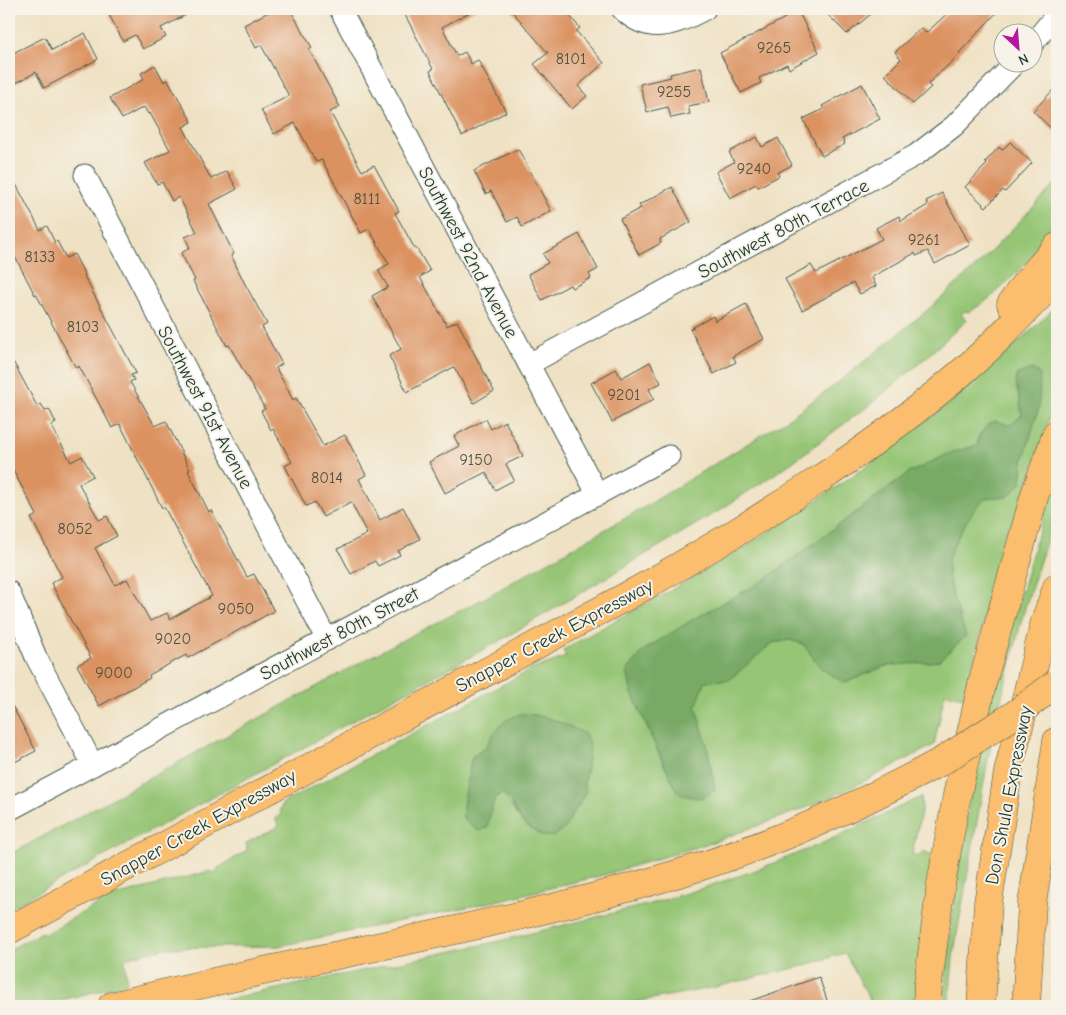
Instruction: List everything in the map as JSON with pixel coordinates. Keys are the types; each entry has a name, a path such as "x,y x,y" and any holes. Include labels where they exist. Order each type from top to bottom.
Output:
{"highway":[{"path":"970,365 1024,285 1057,247"},
{"name":"Snapper Creek Expressway","path":"9,930 638,590 702,554 797,496 893,427 970,365 1057,278"},
{"path":"927,1006 928,984 941,884 957,795 982,684 1035,494 1057,433"},
{"name":"Don Shula Expressway","path":"981,1006 988,903 1008,772 1045,621 1057,587"},
{"path":"112,1006 243,975 537,911 643,884 700,867 822,821 881,793 942,761 1007,720 1057,683"},
{"name":"Don Shula Expressway","path":"1026,1006 1032,904 1057,742"}],"street":[{"name":"Southwest 92nd Avenue","path":"340,9 598,495"},
{"path":"622,9 629,16 648,25 658,26 670,24 705,9"},
{"path":"1044,30 1057,14"},
{"name":"Southwest 80th Terrace","path":"529,364 916,155 954,126 1006,72"},
{"name":"Southwest 91st Avenue","path":"85,175 327,640"},
{"name":"Southwest 80th Street","path":"9,810 669,456"},
{"path":"9,592 36,657 93,765"}],"green space":[{"path":"1057,182 1057,227 1015,274 979,306 961,314 967,320 921,362 867,407 787,466 717,512 501,640 9,908 9,855 389,647 481,600 643,508 786,420 835,385 930,308 979,264"},
{"path":"1057,305 1057,418 1050,416 992,590 964,697 945,693 934,745 851,788 808,807 713,842 600,876 492,902 279,946 165,948 125,958 127,984 36,1006 9,1006 9,950 42,932 45,934 108,898 210,871 213,873 218,871 218,868 245,852 247,849 246,843 279,826 275,818 281,816 280,810 283,803 530,670 566,657 563,650 699,574 808,506 938,412","holes":["1015,381 1039,407 1023,461 1021,483 1008,497 990,497 980,503 963,528 949,555 948,570 951,590 966,636 938,661 885,666 845,683 821,668 803,644 790,640 772,643 729,680 705,681 696,706 707,746 715,790 665,768 631,691 643,651 692,620 763,581 909,473 948,454 977,445 979,435 994,421 1010,426 1022,415","494,733 590,745 582,801 571,814 543,836 522,822 503,794 463,806 472,757 486,747"]},
{"path":"1032,369 1040,374 1039,407 1023,461 1021,483 1008,497 990,497 980,503 963,528 949,555 949,580 966,636 938,661 885,666 844,683 821,668 803,644 790,640 772,643 729,680 705,681 696,707 707,746 715,790 697,798 677,792 631,691 627,671 643,651 692,620 763,581 909,473 948,454 977,445 982,431 994,421 1010,425 1022,415 1015,381 1018,374"},
{"path":"1057,478 1057,508 1024,611 996,719 953,957 949,1006 943,1006 955,890 974,775 988,708 1036,541"},
{"path":"520,714 545,717 570,727 585,734 590,745 584,785 586,791 564,829 553,837 543,836 525,825 516,813 510,800 503,794 495,797 487,828 478,831 463,818 463,806 472,757 486,747 494,733 506,720"},
{"path":"921,797 922,808 912,854 920,856 923,851 933,855 917,1006 873,1006 845,953 799,967 711,988 614,1006 197,1006 495,942 646,905 759,869 823,843"}],"building":[{"path":"106,9 197,9 161,28 166,37 143,49 135,35 123,41"},
{"path":"274,9 290,9 312,48 309,50 340,107 330,112 362,171 374,165 399,211 395,213 430,271 420,277 447,326 457,321 494,391 474,403 454,367 407,392 389,356 401,349 372,296 388,287 378,270 389,264 369,229 361,233 322,160 316,162 295,123 274,134 261,110 289,96 261,45 256,48 244,25"},
{"path":"402,9 476,9 442,27 457,56 465,52 471,64 478,60 506,112 462,136 430,71 433,69"},
{"path":"510,9 564,9 580,28 576,31 604,63 578,86 587,96 572,109 534,64 548,53"},
{"path":"822,9 877,9 847,34"},
{"path":"952,9 1000,9 960,54 928,84 931,87 913,104 885,75 901,59 895,52 921,28 926,33"},
{"path":"798,11 819,52 789,69 787,64 759,78 761,83 741,93 720,53"},
{"path":"85,33 98,59 44,88 36,72 9,87 9,55 45,37 52,50"},
{"path":"155,65 164,82 168,80 192,122 183,127 211,179 227,171 237,189 209,204 234,254 231,255 245,284 267,324 262,327 282,364 276,368 293,400 296,398 323,446 345,435 366,475 359,479 380,520 403,507 420,539 398,551 400,555 378,566 375,561 351,574 338,549 367,534 351,502 323,517 315,502 306,506 285,466 292,462 273,429 271,430 261,411 265,409 229,345 227,346 193,281 195,280 181,253 190,248 185,237 197,232 179,197 172,201 162,182 157,184 145,163 170,150 150,113 148,114 144,107 122,119 110,98 144,79 141,73"},
{"path":"701,67 709,102 688,106 690,114 671,118 668,107 647,112 640,84 671,77 670,74"},
{"path":"862,84 880,119 842,139 845,144 822,156 803,119 824,109 822,106"},
{"path":"1057,86 1057,134 1033,111"},
{"path":"757,137 762,147 778,138 792,165 777,173 779,176 758,187 756,184 730,198 716,172 734,162 729,152"},
{"path":"1010,142 1032,163 1005,192 1003,190 986,207 965,187 987,164 985,162 999,147 1002,150"},
{"path":"518,149 551,211 522,227 517,217 507,222 491,191 486,194 474,171"},
{"path":"9,171 40,230 47,226 55,243 57,241 66,258 74,254 136,373 131,375 134,380 130,382 155,426 166,421 209,512 211,510 247,577 254,574 274,611 188,658 186,655 149,675 150,678 99,706 77,665 91,658 51,583 62,577 31,518 37,515 9,463 9,354 37,406 41,404 45,411 49,409 56,423 51,425 71,462 82,456 93,476 79,484 99,520 107,516 117,536 95,548 115,585 127,579 150,621 167,613 170,619 212,596 164,507 162,508 120,424 112,428 79,366 76,368 9,245"},
{"path":"672,187 691,222 660,239 661,243 639,255 620,219 641,208 639,205"},
{"path":"942,193 970,245 935,264 928,251 916,256 915,253 872,277 876,286 860,294 853,283 802,310 785,279 811,265 816,273 882,239 876,228 899,216 901,221 928,205 926,201"},
{"path":"579,234 598,269 589,274 591,278 572,288 570,285 542,300 528,274 548,263 543,254"},
{"path":"746,304 764,339 733,356 736,362 714,374 690,329 713,316 715,321"},
{"path":"650,362 661,383 649,389 654,399 612,422 591,383 616,369 621,378"},
{"path":"486,419 491,429 505,421 523,456 506,464 514,480 495,490 486,472 445,493 429,462 459,446 454,436"},
{"path":"9,700 36,751 9,765"},
{"path":"819,977 829,1006 742,1006 741,1004"}]}
